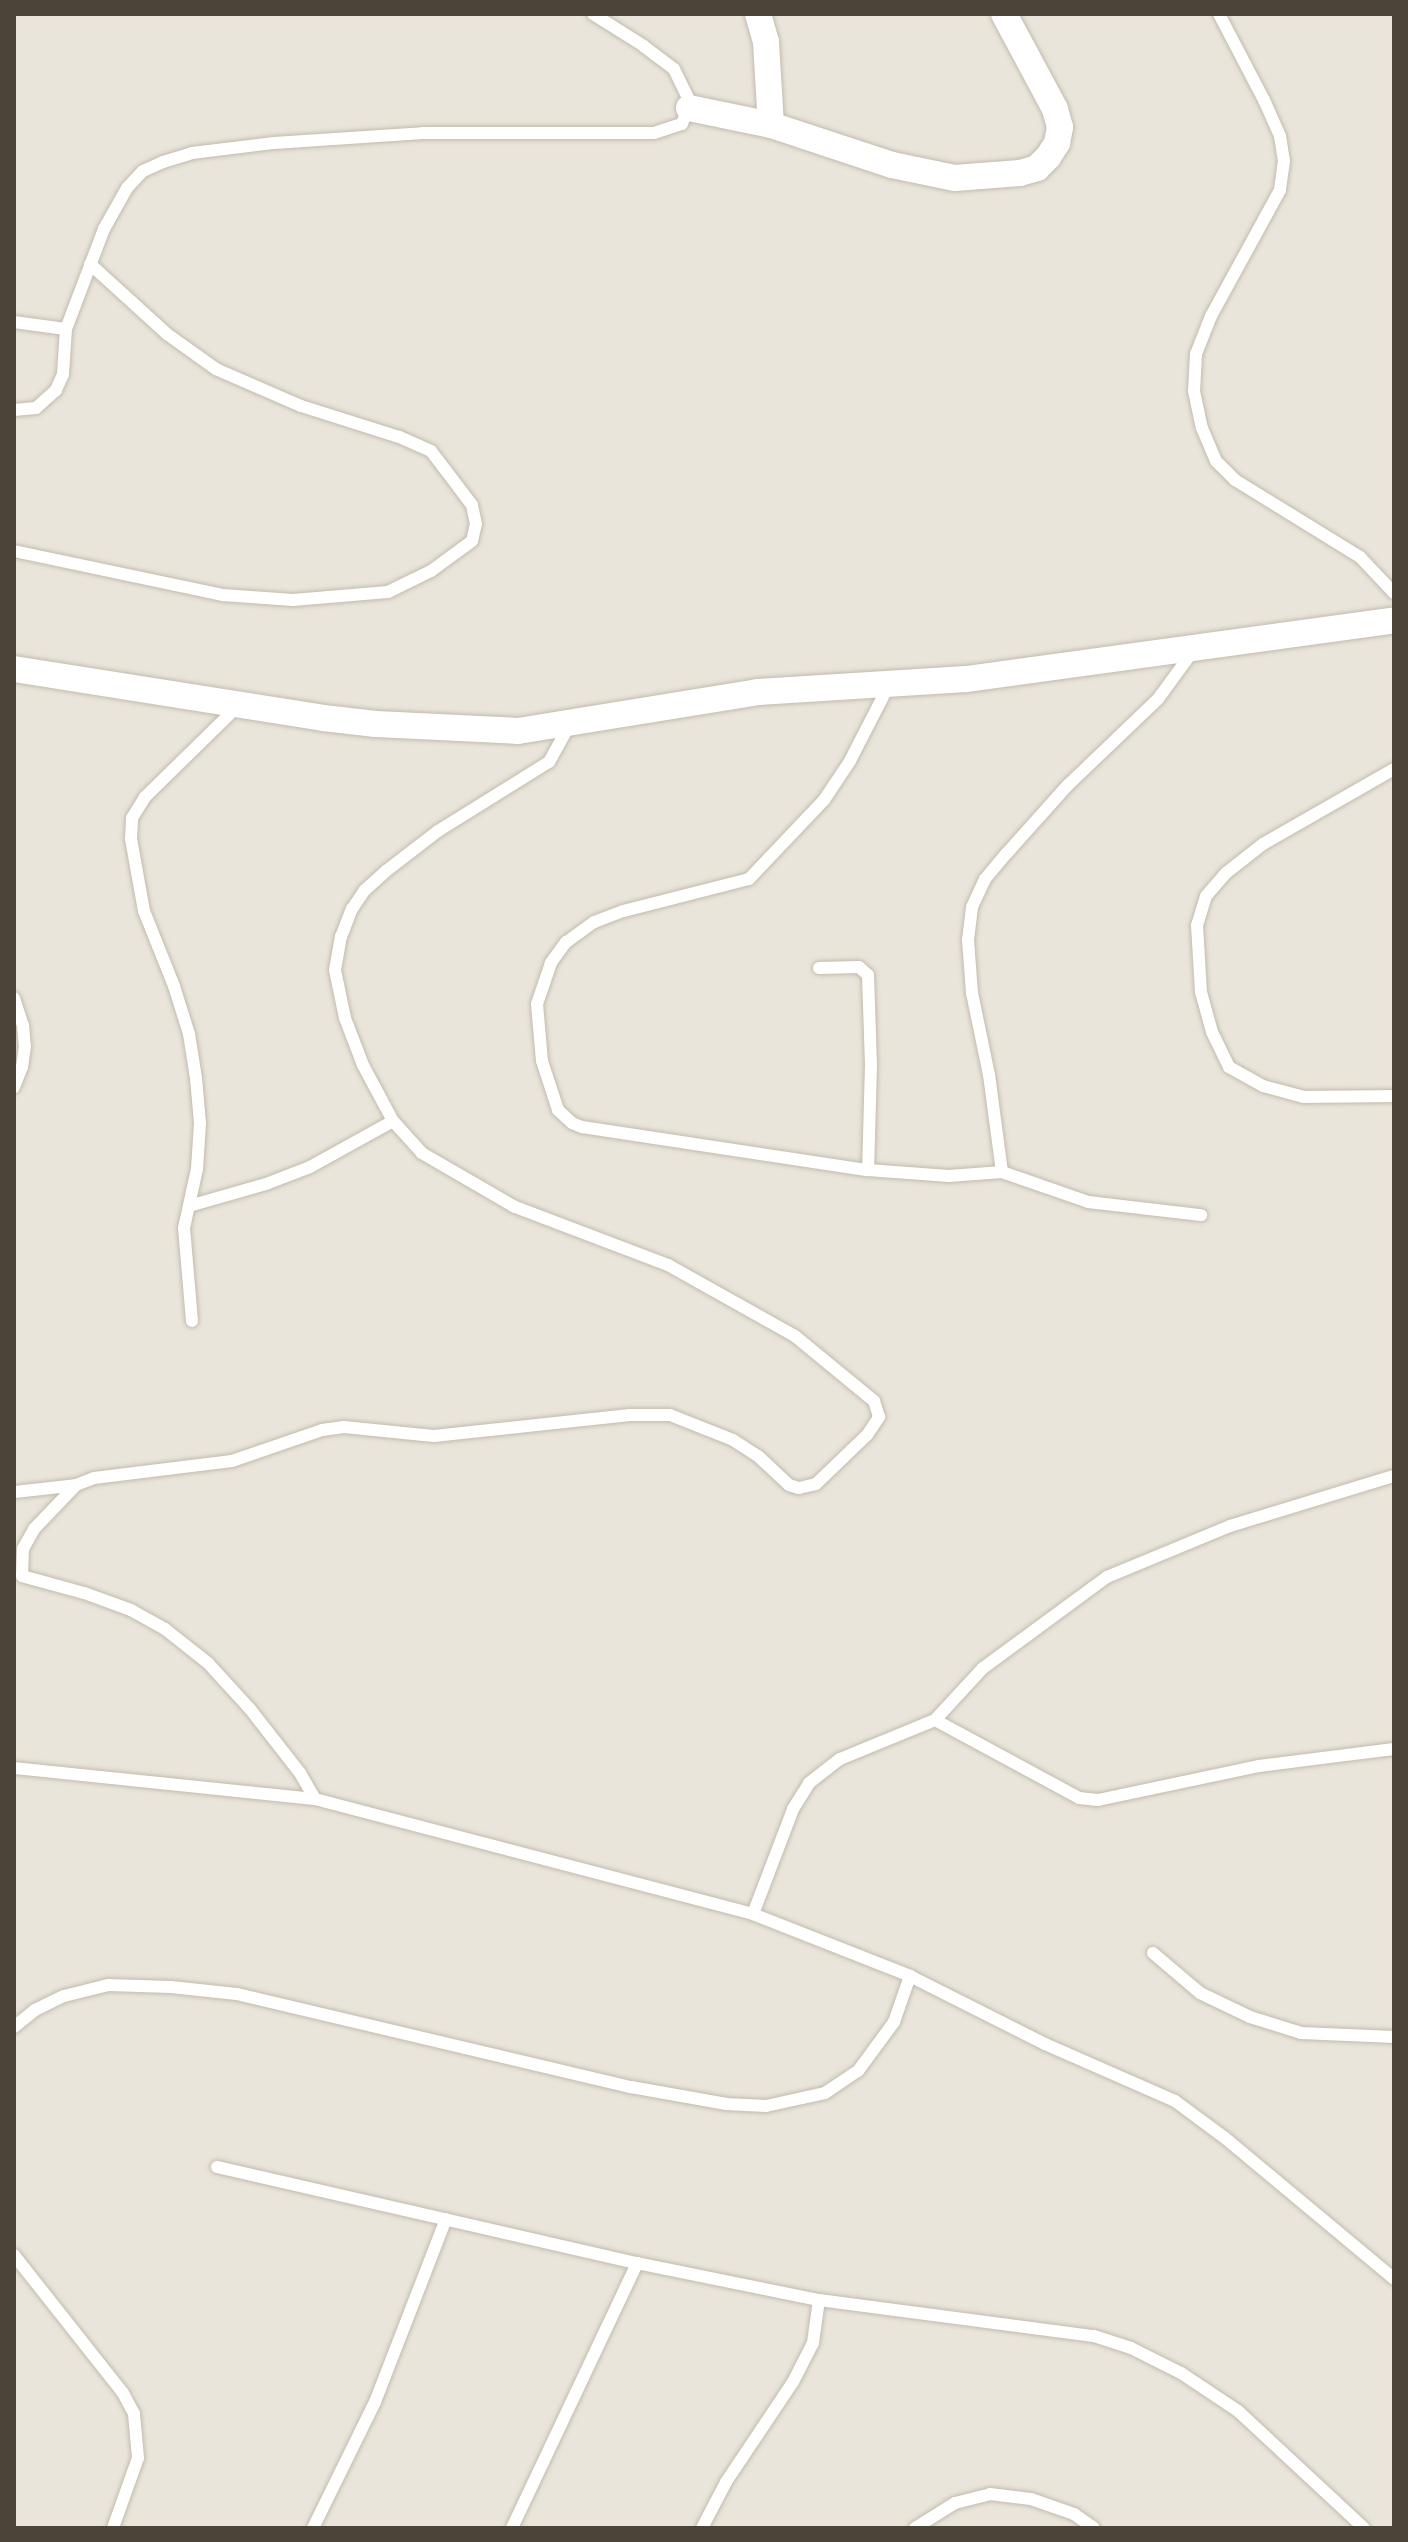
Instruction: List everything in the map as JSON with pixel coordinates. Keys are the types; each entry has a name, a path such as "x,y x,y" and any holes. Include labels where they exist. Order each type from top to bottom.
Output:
{"street":[{"path":"758,14 766,42 771,125"},
{"path":"689,108 771,125 892,165 955,178 991,177 1037,168 1057,143 1060,127 1055,109 1004,14"},
{"path":"19,676 376,724 518,731 569,726 758,692 966,679 1394,620"}],"lane":[{"path":"14,410 36,408 56,390 63,374 66,329 90,264 104,229 127,188 143,171 192,153 274,143 423,133 654,133 682,124 689,108 685,87 674,69 593,14"},
{"path":"1219,14 1280,136 1284,161 1280,190 1211,316 1196,354 1194,391 1202,428 1216,461 1235,480 1360,557 1394,593"},
{"path":"14,551 223,595 293,600 388,592 464,550 475,532 472,505 431,451 301,406 216,369 167,334 90,264"},
{"path":"14,322 66,329"},
{"path":"1002,1172 989,1075 972,993 968,940 972,907 985,879 1000,861 1067,786 1158,699 1196,647"},
{"path":"890,682 850,761 824,800 749,879 623,911 594,922 566,942 551,963 537,1004 537,1032 546,1082 558,1110 572,1123 868,1170 949,1176 1002,1172 1088,1202 1201,1215"},
{"path":"192,1321 184,1248 197,1169 200,1123 196,1078 178,998 144,911 131,857 132,818 145,797 239,705"},
{"path":"14,1492 76,1485 94,1478 232,1461 322,1430 344,1427 434,1436 630,1415 670,1415 733,1440 758,1456 789,1485 799,1488 816,1484 877,1425 879,1417 874,1401 795,1336 668,1265 515,1207 422,1153 393,1121 363,1065 345,1018 335,970 341,937 352,909 365,890 438,831 549,762 569,726"},
{"path":"1394,769 1263,844 1216,881 1206,896 1197,937 1201,992 1212,1032 1229,1067 1263,1086 1304,1097 1394,1096"},
{"path":"819,968 859,967 868,975 871,1065 868,1170"},
{"path":"14,998 19,1007 25,1046 22,1067 14,1087"},
{"path":"189,1206 266,1184 310,1167 393,1121"},
{"path":"753,1914 793,1809 809,1783 840,1759 935,1720 983,1668 1107,1577 1230,1526 1394,1476"},
{"path":"76,1485 34,1529 23,1549 18,1576 84,1593 131,1610 165,1629 208,1663 250,1709 300,1773 315,1799"},
{"path":"935,1720 1079,1798 1098,1800 1259,1766 1394,1749"},
{"path":"14,1768 315,1799 753,1914 910,1976 1045,2044 1175,2101 1225,2138 1394,2279"},
{"path":"1153,1953 1200,1993 1250,2017 1301,2033 1394,2037"},
{"path":"14,2027 35,2010 64,1996 108,1985 171,1987 237,1994 631,2087 726,2104 766,2106 825,2093 858,2071 894,2022 910,1976"},
{"path":"217,2167 637,2263 819,2300 1032,2325 1094,2336 1131,2348 1181,2373 1238,2411 1364,2528"},
{"path":"313,2528 375,2402 446,2219"},
{"path":"14,2255 123,2393 134,2414 138,2458 113,2528"},
{"path":"512,2528 637,2263"},
{"path":"702,2528 726,2482 813,2343 819,2300"},
{"path":"915,2528 955,2503 990,2494 1031,2499 1074,2514 1094,2528"}],"shaded area":[{"path":"14,14 1394,14 1394,2528 14,2528"}]}
